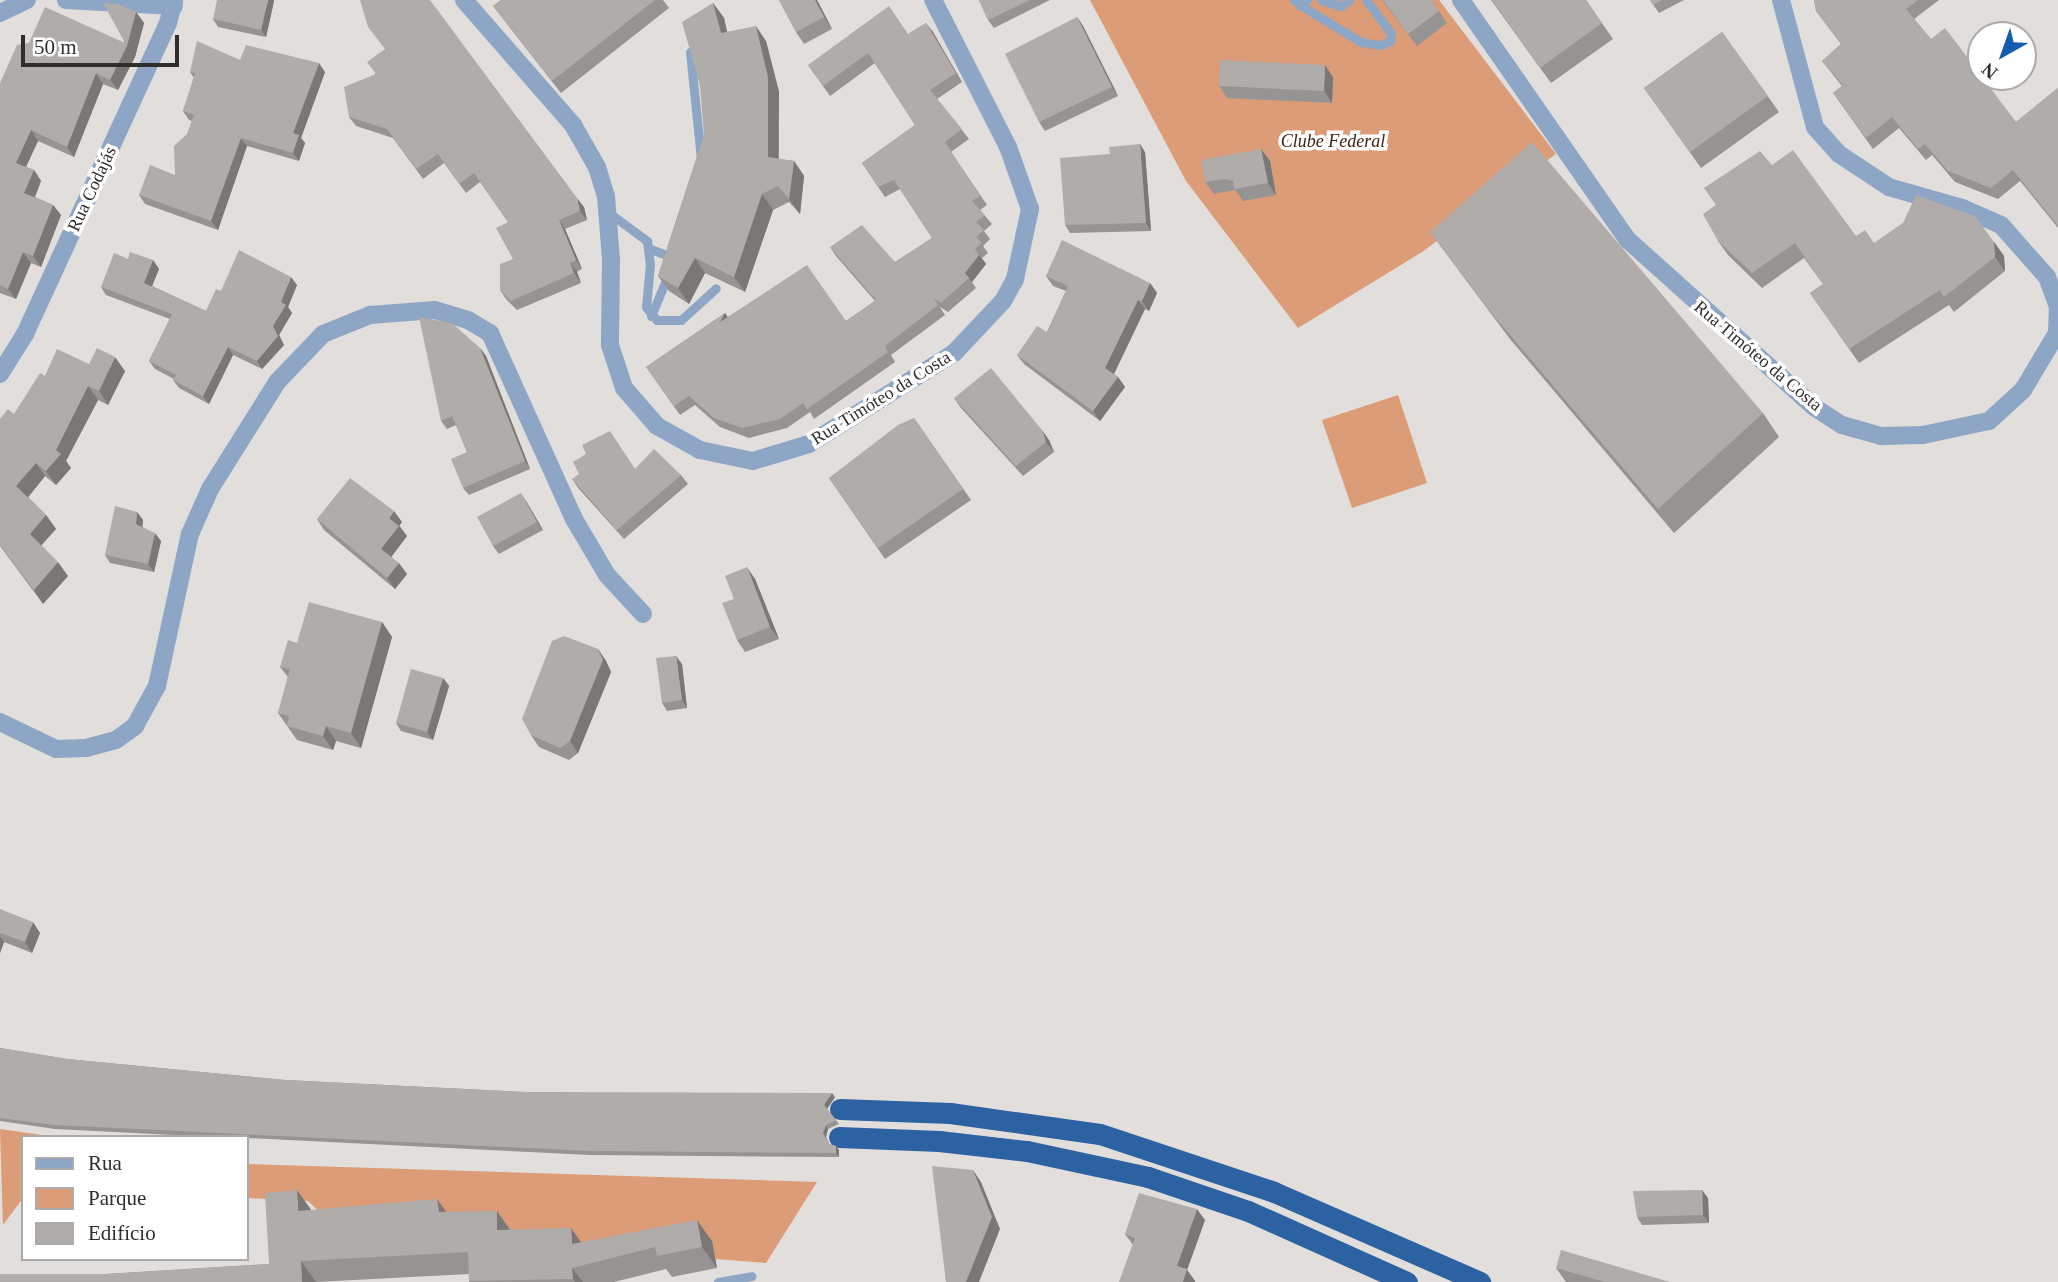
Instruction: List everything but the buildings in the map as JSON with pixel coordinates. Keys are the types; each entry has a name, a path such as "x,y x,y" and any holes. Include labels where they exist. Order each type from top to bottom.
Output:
{"highway":[{"path":"840,1109 950,1113 1100,1134 1273,1192 1480,1282"},
{"path":"839,1137 939,1141 1027,1151 1148,1177 1248,1211 1407,1282"}],"street":[{"path":"0,26 0,13 27,0"},
{"path":"66,0 174,3"},
{"name":"Rua Timóteo da Costa","path":"464,0 573,125 597,167 607,211 610,345 624,388 657,426 700,450 753,461 809,444 954,353 1003,301 1023,254 1030,209 1007,147 933,0"},
{"name":"Rua Timóteo da Costa","path":"1461,0 1628,240 1814,407 1842,425 1881,436 1923,435 1989,421 2023,390 2057,333 2057,307 2047,276 2001,225 1962,208 1889,187 1839,154 1815,127 1781,0"},
{"name":"Rua Codajás","path":"0,374 25,334 174,3"},
{"path":"0,722 56,749 86,748 116,740 135,726 157,686 190,534 209,489 277,382 324,334 370,315 435,310 468,320 490,333 574,519 607,575 643,614"}],"lane":[{"path":"1321,0 1341,6 1349,0"},
{"path":"1300,2 1361,42 1381,45 1390,41 1391,33 1366,0"},
{"path":"690,52 702,162 699,174"},
{"path":"607,211 647,242 646,307 651,316 667,322 681,320 716,288"},
{"path":"651,316 679,247"},
{"path":"648,248 675,259"},
{"path":"718,1282 751,1276"}],"green space":[{"name":"Clube Federal","path":"1090,0 1439,0 1556,154 1422,252 1298,328 1186,181"},
{"path":"1398,395 1427,483 1352,508 1322,420"},
{"path":"0,1129 42,1135 21,1135 21,1201 3,1225"},
{"path":"248,1164 817,1182 766,1263 586,1249 328,1220 308,1201 248,1198"}]}
